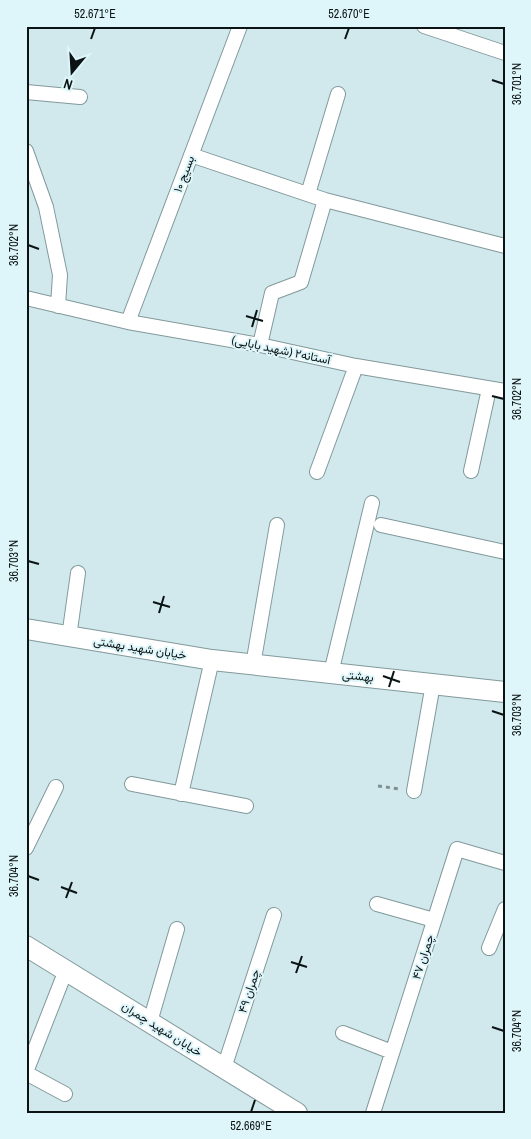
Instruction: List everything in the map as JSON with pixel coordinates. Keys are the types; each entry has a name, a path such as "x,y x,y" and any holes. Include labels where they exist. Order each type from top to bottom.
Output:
{"main road":[{"name":"خیابان شهید بهشتی","path":"26,629 212,660"},
{"name":"خیابان شهید بهشتی","path":"26,635 69,637"},
{"name":"بهشتی","path":"212,660 505,692"},
{"name":"خیابان شهید چمران","path":"26,946 297,1113"}],"street":[{"name":"بسیج ۱۰","path":"128,322 240,26"},
{"path":"424,26 505,53"},
{"path":"26,92 80,98"},
{"path":"308,194 338,94"},
{"path":"26,152 46,207 60,275 58,306"},
{"path":"191,155 325,200 505,246"},
{"path":"260,345 272,293 302,282 325,200"},
{"name":"آستانه۲ (شهید بابایی)","path":"26,298 128,322 260,345 356,366 505,391"},
{"path":"317,472 356,366"},
{"path":"471,470 489,389"},
{"path":"331,673 372,503"},
{"path":"253,664 277,525"},
{"path":"382,525 505,552"},
{"path":"69,637 78,573"},
{"path":"180,794 212,660"},
{"path":"414,791 433,684"},
{"path":"132,784 246,806"},
{"path":"26,848 56,787"},
{"name":"چمران ۴۷","path":"373,1113 457,849 505,863"},
{"path":"377,904 434,920"},
{"path":"490,948 505,909"},
{"name":"چمران ۴۹","path":"224,1068 274,915"},
{"path":"150,1022 177,929"},
{"path":"65,1094 26,1073 66,970"},
{"path":"343,1033 392,1052"}],"path":[{"path":"378,786 414,791"}]}
